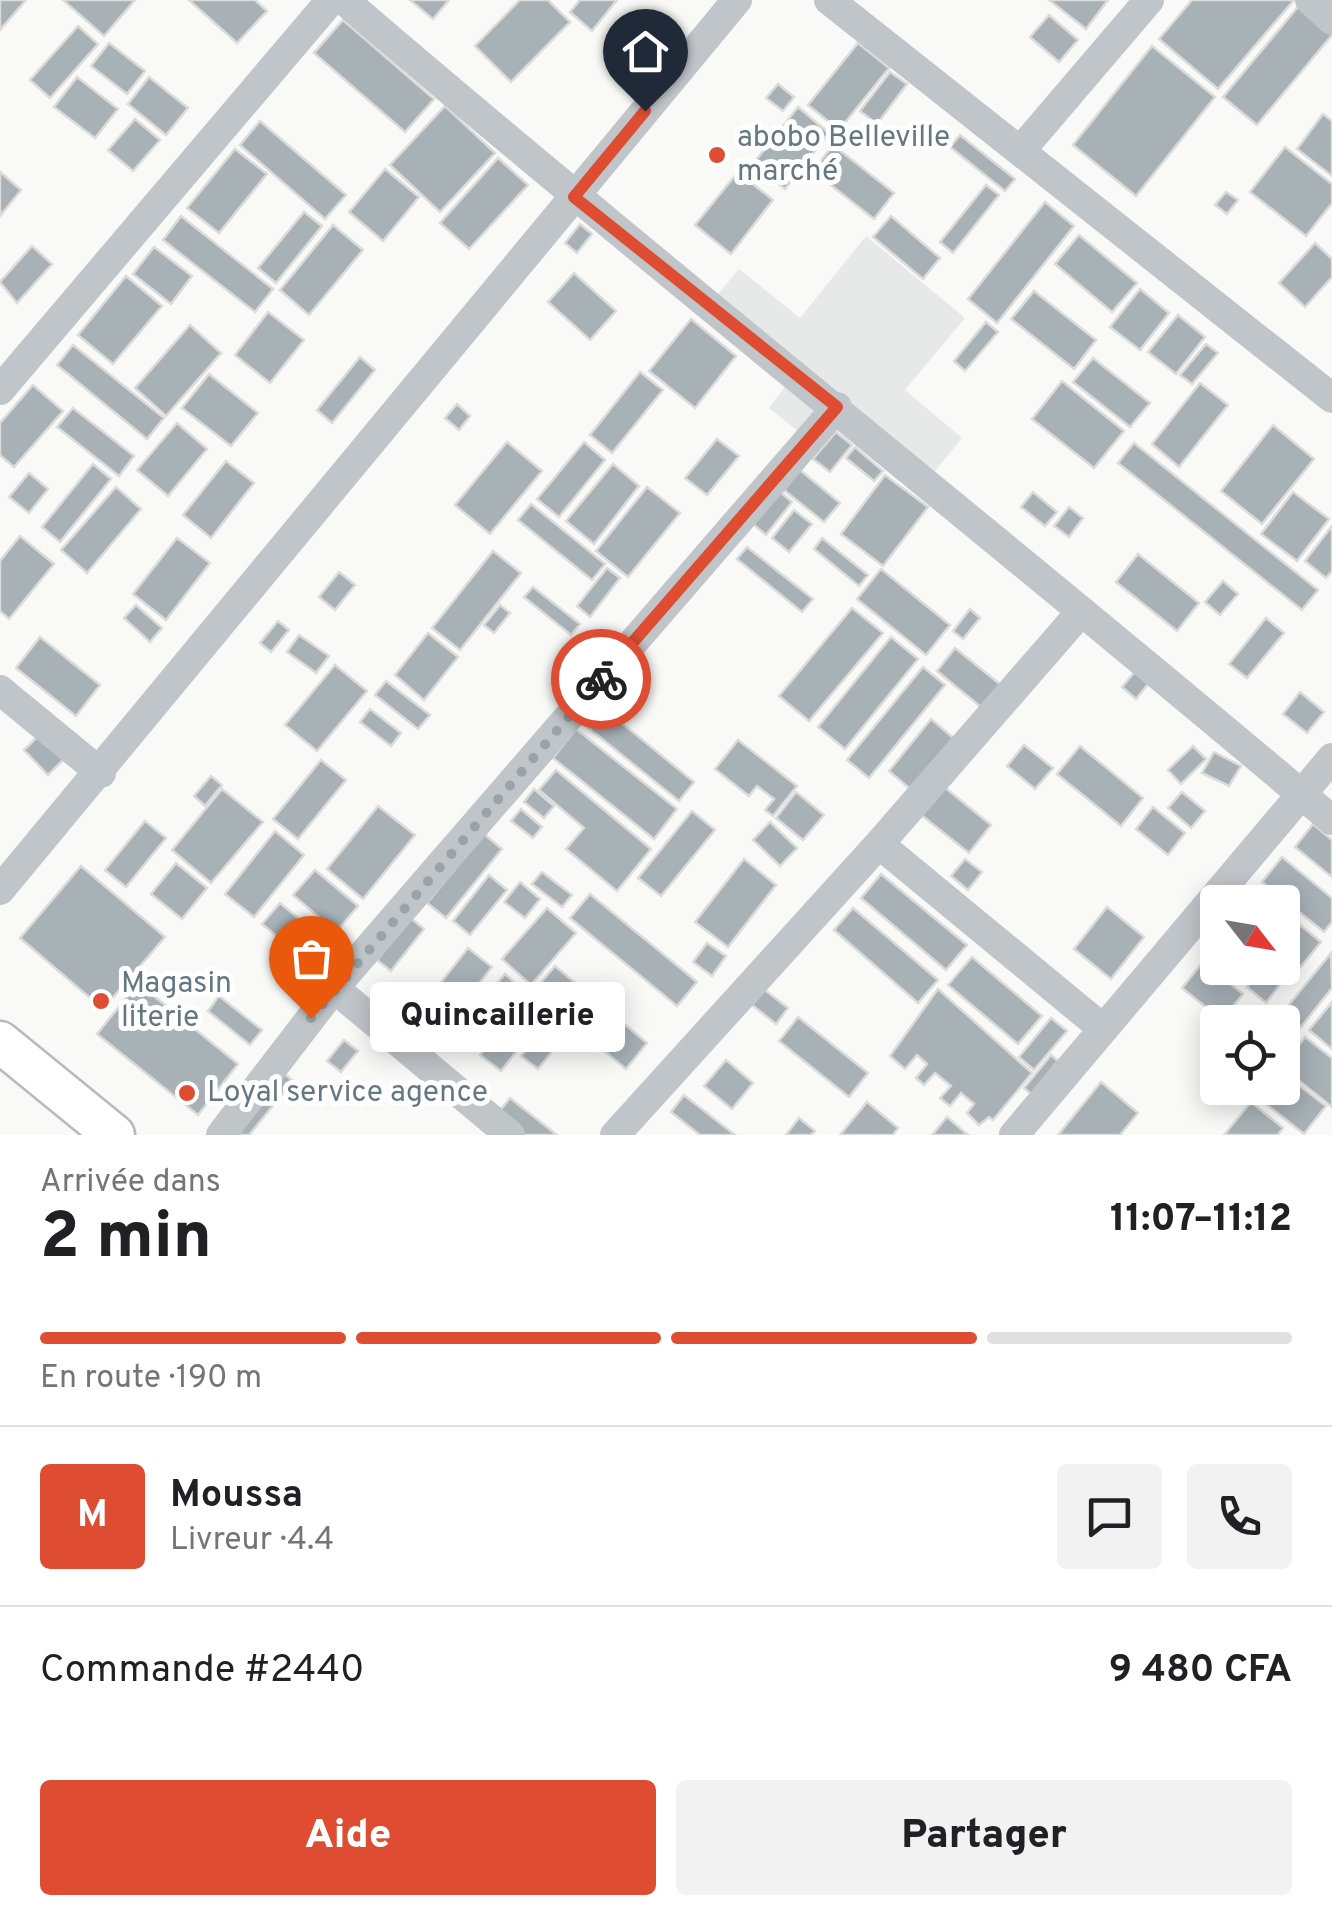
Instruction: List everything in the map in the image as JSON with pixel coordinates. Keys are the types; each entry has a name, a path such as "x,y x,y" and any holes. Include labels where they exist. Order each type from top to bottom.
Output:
{"main road":[{"path":"0,1042 114,1135"}],"street":[{"path":"0,390 331,0"},
{"path":"344,0 574,197 837,407 1332,820"},
{"path":"0,890 101,773 737,0"},
{"path":"829,0 1332,398"},
{"path":"1021,150 1149,0"},
{"path":"1310,0 1332,20"},
{"path":"222,1135 334,988 837,407"},
{"path":"615,1135 879,844 1080,613"},
{"path":"0,690 101,773"},
{"path":"1014,1135 1101,1027 1332,758"},
{"path":"879,844 1101,1027"},
{"path":"334,988 510,1135"}],"shaded area":[{"path":"866,236 965,318 905,390 962,438 916,494 817,411 799,432 769,408 785,387 700,316 739,269 800,318"}],"building":[{"path":"0,0 26,0 0,30"},
{"path":"63,0 135,0 104,36"},
{"path":"189,0 255,0 267,11 237,43"},
{"path":"410,0 449,0 433,19"},
{"path":"520,0 548,0 570,22 511,82 475,46"},
{"path":"580,0 617,0 592,31 570,12"},
{"path":"1049,0 1108,0 1086,29"},
{"path":"1192,0 1294,0 1218,89 1159,39"},
{"path":"1302,2 1332,27 1332,35 1257,125 1223,97"},
{"path":"1049,15 1078,40 1059,62 1030,37"},
{"path":"343,20 434,99 405,132 314,53"},
{"path":"78,26 98,44 50,98 30,80"},
{"path":"109,43 145,71 127,94 91,66"},
{"path":"858,43 889,68 839,130 808,105"},
{"path":"1152,46 1215,97 1136,196 1073,145"},
{"path":"890,72 907,84 877,124 860,111"},
{"path":"77,77 118,109 95,138 54,107"},
{"path":"149,77 188,108 166,135 128,104"},
{"path":"778,84 794,97 783,111 766,98"},
{"path":"445,106 495,153 440,212 390,165"},
{"path":"798,107 829,133 785,189 753,164"},
{"path":"1323,114 1332,121 1332,176 1297,149"},
{"path":"135,119 160,140 133,171 108,150"},
{"path":"260,121 346,195 325,219 240,145"},
{"path":"960,135 1015,179 1005,191 950,147"},
{"path":"833,145 894,193 874,219 813,171"},
{"path":"1285,147 1332,184 1332,203 1306,236 1250,192"},
{"path":"235,149 267,174 219,233 187,208"},
{"path":"498,158 528,185 469,249 440,223"},
{"path":"385,169 419,197 383,241 349,212"},
{"path":"0,172 21,190 0,216"},
{"path":"738,172 773,200 731,254 695,225"},
{"path":"986,185 999,195 953,253 940,242"},
{"path":"1226,192 1238,200 1227,214 1215,205"},
{"path":"1045,202 1074,226 997,323 968,299"},
{"path":"304,212 322,226 276,283 258,268"},
{"path":"181,216 273,289 255,312 163,240"},
{"path":"891,216 940,258 923,279 873,237"},
{"path":"580,224 592,234 577,253 565,243"},
{"path":"333,225 363,250 309,315 280,290"},
{"path":"1079,235 1137,283 1112,312 1055,264"},
{"path":"1315,243 1332,259 1332,277 1305,307 1279,283"},
{"path":"32,246 52,264 17,303 0,282"},
{"path":"154,247 192,276 171,304 133,274"},
{"path":"574,273 616,311 590,340 548,302"},
{"path":"126,276 162,306 113,364 78,335"},
{"path":"1140,289 1169,313 1140,350 1110,327"},
{"path":"1034,291 1096,340 1074,369 1011,319"},
{"path":"268,312 304,340 270,383 235,355"},
{"path":"1178,315 1205,337 1176,374 1148,352"},
{"path":"691,319 736,356 695,408 649,371"},
{"path":"986,322 998,332 965,371 954,361"},
{"path":"190,325 221,353 166,416 135,388"},
{"path":"1206,344 1218,353 1192,384 1180,375"},
{"path":"73,345 164,418 147,439 57,365"},
{"path":"360,357 375,370 332,423 317,410"},
{"path":"1093,358 1150,403 1130,427 1073,382"},
{"path":"640,372 663,390 612,453 590,435"},
{"path":"209,374 258,413 231,446 182,408"},
{"path":"1062,381 1124,431 1094,468 1032,419"},
{"path":"1200,383 1228,405 1179,467 1152,444"},
{"path":"33,385 63,411 14,467 0,455 0,423"},
{"path":"457,404 470,416 459,430 445,418"},
{"path":"73,408 134,456 119,476 57,427"},
{"path":"177,423 207,449 168,496 137,470"},
{"path":"1273,425 1314,459 1262,524 1221,491"},
{"path":"836,432 852,445 830,472 813,459"},
{"path":"717,439 739,456 707,495 685,478"},
{"path":"507,442 542,471 490,534 455,505"},
{"path":"584,442 605,460 559,517 537,499"},
{"path":"1134,443 1318,590 1302,610 1118,463"},
{"path":"855,447 883,471 874,481 846,458"},
{"path":"226,461 254,483 211,538 183,515"},
{"path":"93,464 111,479 60,542 42,527"},
{"path":"613,464 639,486 594,544 566,521"},
{"path":"800,470 840,503 824,522 784,490"},
{"path":"29,473 48,489 29,513 9,497"},
{"path":"885,475 928,507 883,566 841,534"},
{"path":"773,486 792,502 766,535 747,519"},
{"path":"116,487 141,509 87,573 61,550"},
{"path":"647,487 680,513 628,577 596,551"},
{"path":"1033,492 1057,512 1045,526 1021,507"},
{"path":"1293,492 1329,519 1297,561 1261,534"},
{"path":"531,504 605,564 592,580 518,520"},
{"path":"1069,507 1083,518 1069,537 1054,526"},
{"path":"794,510 812,524 789,552 772,538"},
{"path":"1332,526 1332,571 1326,578 1305,561"},
{"path":"20,536 54,564 9,619 0,611 0,561"},
{"path":"177,538 210,563 166,620 133,594"},
{"path":"822,538 868,575 859,586 814,549"},
{"path":"747,547 813,599 802,612 737,559"},
{"path":"493,551 521,573 460,650 432,628"},
{"path":"1138,554 1199,603 1177,631 1116,582"},
{"path":"607,568 620,578 590,617 577,606"},
{"path":"881,569 950,625 926,655 857,599"},
{"path":"339,572 355,585 335,610 319,597"},
{"path":"1223,581 1238,594 1220,615 1205,602"},
{"path":"533,587 580,624 571,635 524,597"},
{"path":"136,605 162,628 150,642 124,618"},
{"path":"500,605 510,613 494,633 484,625"},
{"path":"852,608 883,633 809,721 779,696"},
{"path":"970,609 980,618 963,639 953,631"},
{"path":"1266,618 1284,633 1247,678 1229,664"},
{"path":"278,621 289,630 271,652 260,643"},
{"path":"428,633 458,657 424,700 395,675"},
{"path":"299,635 329,656 316,673 287,652"},
{"path":"40,637 100,685 76,716 16,668"},
{"path":"891,637 918,659 845,749 818,727"},
{"path":"955,648 1006,689 987,712 937,671"},
{"path":"335,665 367,691 317,751 285,725"},
{"path":"923,667 945,685 869,778 847,760"},
{"path":"1139,667 1153,678 1136,699 1122,687"},
{"path":"386,681 430,715 418,729 375,695"},
{"path":"1300,692 1324,712 1307,733 1283,714"},
{"path":"601,706 694,782 679,801 586,726"},
{"path":"370,709 401,733 391,746 360,722"},
{"path":"931,719 957,741 915,793 889,771"},
{"path":"576,729 677,809 654,839 553,758"},
{"path":"40,734 64,759 48,775 24,750"},
{"path":"738,740 797,786 773,816 765,810 774,799 757,786 749,796 715,769"},
{"path":"1024,745 1053,768 1035,789 1007,766"},
{"path":"1080,746 1143,798 1121,826 1057,774"},
{"path":"1193,746 1206,759 1181,784 1168,770"},
{"path":"1214,752 1241,766 1229,786 1202,773"},
{"path":"321,760 346,780 298,839 273,819"},
{"path":"556,770 651,849 617,891 566,849 584,828 539,790"},
{"path":"211,776 222,785 205,806 194,796"},
{"path":"943,786 991,825 969,853 920,814"},
{"path":"222,789 263,822 211,883 172,850"},
{"path":"534,789 554,806 544,818 524,802"},
{"path":"796,792 824,815 803,840 776,818"},
{"path":"1182,792 1205,811 1191,828 1168,808"},
{"path":"378,806 415,835 363,899 327,869"},
{"path":"1153,807 1185,833 1168,855 1136,829"},
{"path":"521,809 542,827 533,838 511,821"},
{"path":"692,811 715,830 661,896 638,878"},
{"path":"145,821 166,838 126,887 105,870"},
{"path":"770,822 797,848 780,866 753,840"},
{"path":"1313,824 1332,840 1332,877 1295,847"},
{"path":"275,831 304,855 254,917 225,894"},
{"path":"484,834 502,849 446,918 427,903"},
{"path":"1282,857 1332,898 1332,922 1324,932 1300,913 1300,885 1262,882"},
{"path":"744,859 776,885 728,947 695,922"},
{"path":"965,859 982,872 968,890 951,876"},
{"path":"176,863 207,888 182,919 151,894"},
{"path":"81,866 165,937 103,1009 20,938"},
{"path":"315,870 358,906 336,932 293,895"},
{"path":"542,872 572,895 562,907 532,884"},
{"path":"881,874 967,945 946,970 861,898"},
{"path":"489,875 507,890 470,935 453,921"},
{"path":"520,882 540,899 525,918 504,902"},
{"path":"590,894 697,982 677,1006 570,918"},
{"path":"280,903 326,941 308,962 262,924"},
{"path":"1107,907 1144,937 1111,979 1074,949"},
{"path":"547,908 576,933 531,985 502,959"},
{"path":"853,908 938,980 918,1003 834,930"},
{"path":"411,918 424,929 391,971 377,960"},
{"path":"1300,925 1321,942 1300,968"},
{"path":"707,943 726,956 712,976 693,962"},
{"path":"468,948 492,967 448,1023 424,1004"},
{"path":"1331,953 1332,988 1301,1027 1300,1005 1289,1005"},
{"path":"972,957 1042,1016 1018,1044 948,985"},
{"path":"555,966 647,1043 626,1069 533,992"},
{"path":"1200,966 1200,985 1232,985 1243,994 1234,1005 1203,1005 1182,988"},
{"path":"505,974 526,993 478,1048 457,1029"},
{"path":"138,983 238,1064 198,1115 97,1034"},
{"path":"1249,985 1280,985 1266,1003"},
{"path":"938,989 1032,1073 993,1120 989,1117 979,1125 967,1113 974,1104 961,1093 950,1106 940,1098 951,1086 935,1073 924,1085 916,1078 927,1064 917,1055 905,1069 890,1056"},
{"path":"765,990 788,1008 776,1024 752,1005"},
{"path":"219,996 262,1030 250,1045 208,1011"},
{"path":"1332,1002 1332,1049 1309,1030"},
{"path":"798,1017 868,1073 849,1097 779,1041"},
{"path":"1051,1018 1067,1031 1034,1070 1019,1057"},
{"path":"508,1020 528,1036 501,1071 480,1055"},
{"path":"537,1036 554,1049 538,1069 521,1056"},
{"path":"1305,1037 1332,1058 1332,1107 1300,1081 1300,1044"},
{"path":"344,1040 358,1051 341,1072 327,1061"},
{"path":"1051,1055 1058,1061 1031,1094 1024,1088"},
{"path":"726,1060 753,1083 732,1109 704,1086"},
{"path":"280,1070 293,1081 249,1135 229,1135"},
{"path":"1101,1082 1138,1113 1120,1135 1058,1135"},
{"path":"1300,1086 1326,1106 1304,1134 1267,1105 1300,1105"},
{"path":"684,1095 735,1135 700,1135 671,1112"},
{"path":"510,1098 557,1135 523,1135 497,1114"},
{"path":"867,1102 898,1128 893,1135 840,1135"},
{"path":"1249,1105 1255,1105 1283,1128 1278,1135 1224,1135"},
{"path":"947,1117 968,1135 932,1135"},
{"path":"799,1118 815,1131 811,1135 786,1135"}],"way so far":[{"path":"311,1018 601,679"}],"place":[{"name":"abobo Belleville marché","path":"717,155"},
{"name":"Magasin literie","path":"101,1001"},
{"name":"Quincaillerie","path":"311,1018"},
{"name":"Loyal service agence","path":"187,1093"}],"route":[{"path":"601,679 837,407 574,197 645,111"}]}
